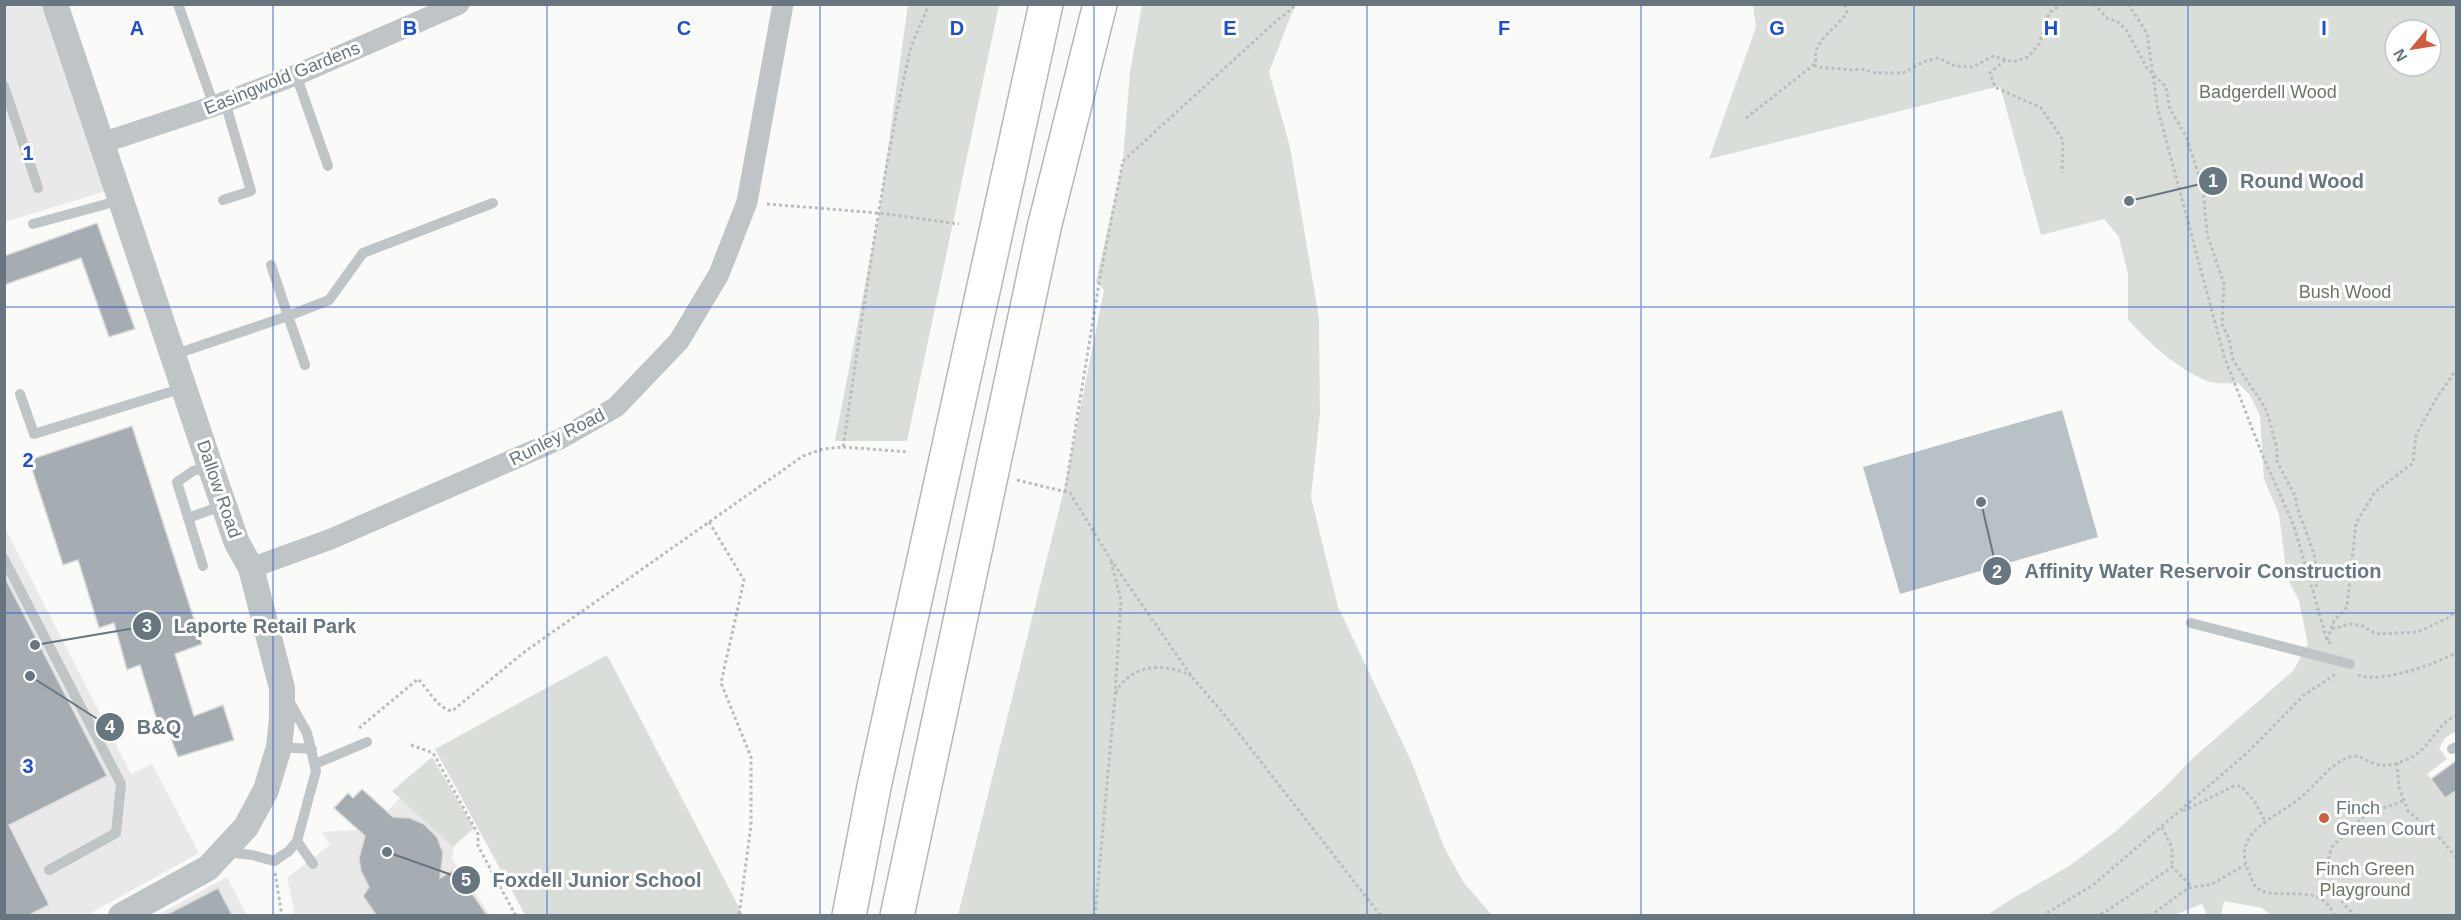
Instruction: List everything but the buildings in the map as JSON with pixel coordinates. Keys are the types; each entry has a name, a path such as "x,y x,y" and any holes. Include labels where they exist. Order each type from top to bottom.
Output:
{"highway":[{"path":"849,915 877,776 1046,4"},
{"path":"897,915 1044,228 1100,4"}],"street":[{"name":"Dallow Road","path":"55,4 210,466 237,543 251,568 282,688 279,747 266,790 246,827 208,868 121,915"},
{"name":"Easingwold Gardens","path":"102,143 219,104 296,75 459,4"},
{"name":"Runley Road","path":"251,568 331,539 560,439 616,407 679,341 719,274 747,202 783,4"}],"lane":[{"path":"178,4 219,104 251,191 223,200"},
{"path":"296,75 328,166"},
{"path":"4,86 38,188"},
{"path":"33,224 121,200"},
{"path":"173,355 329,300 363,253 493,203"},
{"path":"271,265 305,365"},
{"path":"20,394 34,434 183,388"},
{"path":"203,566 177,482 188,474 210,466"},
{"path":"188,518 224,505"},
{"path":"4,559 121,784 116,833 49,870"},
{"path":"2191,623 2350,664"},
{"path":"225,852 252,855 274,861 289,851 297,841 316,771 307,733 282,688"},
{"path":"315,764 367,742"},
{"path":"279,747 312,749"},
{"path":"297,841 313,864"}],"path":[{"path":"843,447 879,213 911,48 923,22 928,4"},
{"path":"1065,492 1101,272 1123,161 1297,4"},
{"path":"1746,118 1816,63 1814,53 1841,23 1847,12 1845,4"},
{"path":"1814,65 1861,69 1876,74 1891,71 1903,73 1923,62 1938,58 1955,66 1972,67 1993,56 2013,62 2028,57 2039,44 2049,13 2061,4"},
{"path":"2094,4 2108,19 2117,21 2127,31 2147,68 2166,87 2167,103 2186,136 2203,188 2207,234 2224,285 2222,324 2229,339 2233,360 2265,406 2270,419 2277,449 2277,461 2295,496 2296,507 2314,554 2318,582 2314,591"},
{"path":"2128,4 2147,33 2158,110 2224,356 2262,454 2294,526 2327,640 2359,676 2384,676 2442,661 2457,653"},
{"path":"2006,59 1990,73 1995,87 2041,108 2063,140 2062,173"},
{"path":"747,202 879,213 959,224"},
{"path":"2327,640 2334,621 2347,607 2356,523 2375,492 2413,463 2416,435 2436,399 2457,370"},
{"path":"354,733 418,679 439,704 452,711 527,650 803,456 823,449 843,447 909,452"},
{"path":"1014,479 1070,493 1111,560 1192,677 1223,713 1381,915"},
{"path":"709,522 744,580 721,683 751,757 751,825 738,915"},
{"path":"1095,915 1115,696 1121,600 1111,560"},
{"path":"2331,629 2350,624 2363,626 2376,634 2418,632 2450,617 2457,610"},
{"path":"2042,915 2092,885 2247,753 2304,695 2350,664"},
{"path":"1115,696 1128,678 1144,668 1174,669 1192,677"},
{"path":"2334,915 2332,909 2321,900 2308,894 2259,890 2245,865 2247,842 2265,821 2302,797 2329,770 2348,757 2360,757 2383,766 2397,763 2422,751 2445,721 2457,716"},
{"path":"411,745 434,753 478,834 478,846 516,915"},
{"path":"2397,763 2403,801 2415,819 2438,836 2457,857"},
{"path":"2178,813 2234,786 2241,786 2255,802 2265,821"},
{"path":"2356,915 2340,902 2331,887 2330,854 2332,847 2365,815 2403,801"},
{"path":"2162,827 2172,848 2172,867 2192,887"},
{"path":"2150,915 2192,887 2212,884 2245,865"},
{"path":"2095,915 2105,912 2172,867"},
{"path":"274,871 282,915"}],"shaded area":[{"path":"5,5 42,5 109,190 5,222"},
{"path":"2062,410 2098,537 1900,594 1863,467"},
{"path":"4,526 131,774 152,764 199,853 87,915 5,915"},
{"path":"400,798 454,845 452,859 490,915 295,915 287,878 330,845 322,832 370,829"},
{"path":"227,877 247,915 156,916"}],"green space":[{"path":"908,4 999,5 907,441 835,441 879,213"},
{"path":"1142,5 1295,5 1269,72 1290,147 1319,318 1320,414 1311,497 1338,607 1412,763 1444,847 1464,883 1492,915 958,915 1064,490 1104,290 1096,282 1123,161 1130,72"},
{"path":"1753,5 2456,5 2456,731 2445,738 2439,748 2447,759 2427,774 2445,798 2456,790 2456,915 2271,915 2262,908 2224,901 2221,915 2207,915 2202,904 2174,915 1987,915 2069,866 2115,832 2164,788 2193,758 2293,671 2308,644 2299,601 2287,577 2279,514 2264,479 2260,416 2250,395 2238,383 2210,382 2188,371 2155,346 2128,319 2128,274 2119,237 2104,219 2041,235 2000,86 1709,159 1756,27"},
{"path":"607,655 743,915 525,915 435,749"},
{"path":"432,757 474,828 453,847 392,791"}],"place":[{"name":"Round Wood","path":"2129,201"},
{"name":"Affinity Water Reservoir Construction","path":"1981,502"},
{"name":"Laporte Retail Park","path":"35,645"},
{"name":"B&Q","path":"30,676"},
{"name":"Finch Green Court","path":"2324,818"},
{"name":"Foxdell Junior School","path":"387,852"}],"park label":[{"name":"Badgerdell Wood","path":"2268,92"},
{"name":"Bush Wood","path":"2345,292"},
{"name":"Finch Green Playground","path":"2365,879"}]}
